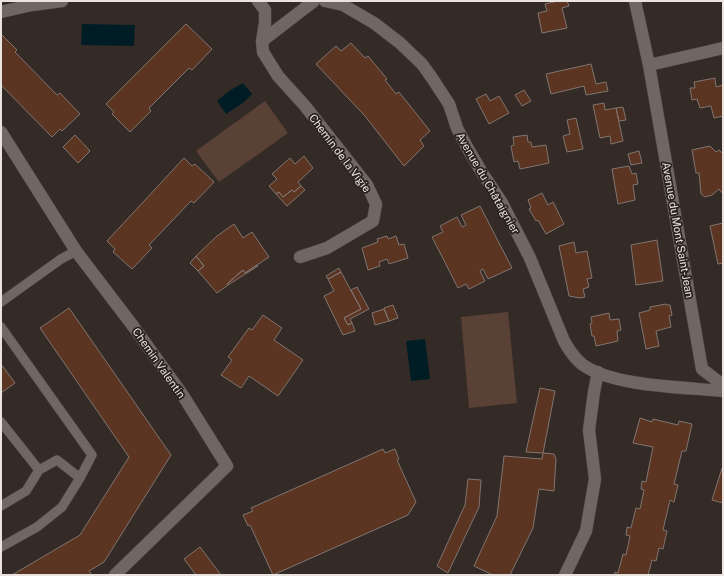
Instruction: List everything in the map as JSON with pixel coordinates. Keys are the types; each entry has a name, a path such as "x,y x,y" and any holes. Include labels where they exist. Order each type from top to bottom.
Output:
{"street":[{"path":"1,12 35,3 62,1"},
{"name":"Chemin de la Vigie","path":"258,1 265,10 265,23 262,41 263,52 278,76 306,106 367,185 376,204 373,221 327,248 300,257"},
{"path":"262,41 314,1"},
{"name":"Avenue du Châtaignier","path":"325,1 343,5 374,23 400,43 422,64 448,104 457,128 467,147 502,203 530,258 564,341 572,353 583,364 598,372 621,380 723,391"},
{"name":"Avenue du Mont Saint-Jean","path":"635,1 650,65 702,369 723,385"},
{"path":"650,65 723,48"},
{"name":"Chemin Valentin","path":"1,132 76,251 182,394 227,466 115,575"},
{"path":"565,575 586,531 595,479 589,430 598,372"}],"lane":[{"path":"1,302 61,259 76,251"},
{"path":"1,327 92,455 62,507 37,527 1,547"},
{"path":"1,422 38,470"},
{"path":"1,506 26,491 38,470 57,460 80,478"}],"shaded area":[{"path":"265,101 288,133 219,182 196,151"},
{"path":"508,312 517,403 469,408 461,317"}],"water":[{"path":"82,24 135,25 134,46 81,45"},
{"path":"243,83 252,94 243,103 226,114 217,101 229,91"},
{"path":"425,339 430,379 411,381 406,341"}],"building":[{"path":"558,1 567,1 569,6 562,8 567,28 542,33 538,13 547,11 545,4"},
{"path":"186,24 212,49 192,70 189,68 149,108 151,111 130,132 112,114 114,112 106,104"},
{"path":"1,34 17,50 15,52 57,95 60,93 80,114 62,131 60,129 52,137 1,85"},
{"path":"351,43 365,58 368,56 387,79 385,80 396,94 399,92 430,131 420,140 424,146 404,166 365,116 316,64 336,46 341,51"},
{"path":"591,64 596,84 606,82 608,91 586,95 584,86 551,94 546,74"},
{"path":"715,78 716,87 723,85 723,116 714,118 711,106 700,108 697,99 692,100 690,88 695,88 694,82"},
{"path":"524,90 531,101 522,106 515,95"},
{"path":"486,94 490,101 499,96 509,113 489,124 476,99"},
{"path":"604,103 605,110 616,108 623,141 611,144 610,136 600,138 593,105"},
{"path":"623,107 626,120 619,121 616,108"},
{"path":"576,118 583,149 567,152 563,136 570,134 567,120"},
{"path":"75,135 90,151 78,163 63,147"},
{"path":"527,135 528,142 531,142 532,147 546,145 549,163 520,169 518,161 514,162 511,146 514,145 513,137"},
{"path":"710,146 716,152 719,150 723,154 723,194 719,189 712,195 705,197 701,194 699,173 696,173 692,150"},
{"path":"639,151 642,163 631,165 628,154"},
{"path":"304,156 313,168 298,182 301,186 294,192 292,190 283,197 279,192 276,194 269,186 277,179 272,174 290,158 295,164"},
{"path":"184,158 192,166 195,164 214,182 194,203 191,201 149,245 152,248 132,269 113,252 115,249 107,241"},
{"path":"629,166 632,174 636,173 638,184 633,185 635,200 618,204 612,169"},
{"path":"301,186 305,190 287,206 276,194 279,192 283,197 292,190 294,192"},
{"path":"542,193 548,205 553,202 564,224 546,234 538,220 536,221 529,209 531,208 528,200"},
{"path":"480,206 512,268 488,279 483,269 480,271 485,281 469,289 466,284 458,288 432,237 443,232 440,226 457,217 462,227 466,225 461,215"},
{"path":"723,223 723,263 718,264 710,226"},
{"path":"234,224 243,238 252,232 269,257 245,273 243,270 227,284 228,285 217,293 198,271 204,266 196,256 217,236"},
{"path":"387,236 388,239 396,236 399,245 404,244 408,258 389,264 387,259 379,262 380,266 368,270 362,248 378,242 377,239"},
{"path":"657,240 663,281 636,285 631,245"},
{"path":"574,242 576,253 587,251 592,278 587,279 589,287 583,289 585,297 580,298 569,296 559,246"},
{"path":"196,256 204,266 198,271 190,263"},
{"path":"257,265 258,266 228,285 227,284 243,270 245,273"},
{"path":"339,268 341,272 328,279 326,276"},
{"path":"341,272 361,309 344,318 348,325 352,323 355,331 343,335 324,296 334,291 328,279"},
{"path":"357,287 369,309 350,319 352,323 348,325 344,318 361,309 351,290"},
{"path":"666,304 670,305 672,315 669,316 671,327 656,331 659,346 646,349 639,313 650,310 650,307"},
{"path":"393,305 398,318 389,321 384,308"},
{"path":"69,308 171,455 104,562 89,571 92,575 12,575 80,535 129,457 40,328"},
{"path":"384,309 389,321 375,325 372,313"},
{"path":"609,313 610,320 619,319 621,330 617,331 618,341 596,346 594,336 592,336 590,324 592,323 591,317"},
{"path":"263,315 282,328 274,340 303,360 278,396 249,376 241,388 221,375 232,360 228,357 249,328 252,330"},
{"path":"1,364 15,383 1,393"},
{"path":"540,388 555,391 543,453 526,452"},
{"path":"640,418 652,422 653,419 678,425 679,421 692,424 686,451 682,451 674,484 678,485 674,502 670,500 663,530 667,531 663,549 659,548 656,561 652,560 648,575 614,575 615,572 618,573 623,554 626,555 630,536 626,535 627,527 631,528 636,508 640,509 644,490 641,489 642,481 646,482 653,447 633,443"},
{"path":"383,449 385,453 395,449 399,459 397,460 416,502 408,515 273,575 250,525 248,526 243,515 253,511 251,508"},
{"path":"543,453 554,454 556,459 554,491 539,489 533,528 510,575 493,575 474,566 497,516 504,456 542,459"},
{"path":"722,468 723,469 723,503 712,500"},
{"path":"468,479 481,480 479,507 448,573 437,566 465,505"},
{"path":"200,547 221,575 196,575 184,559"}]}
